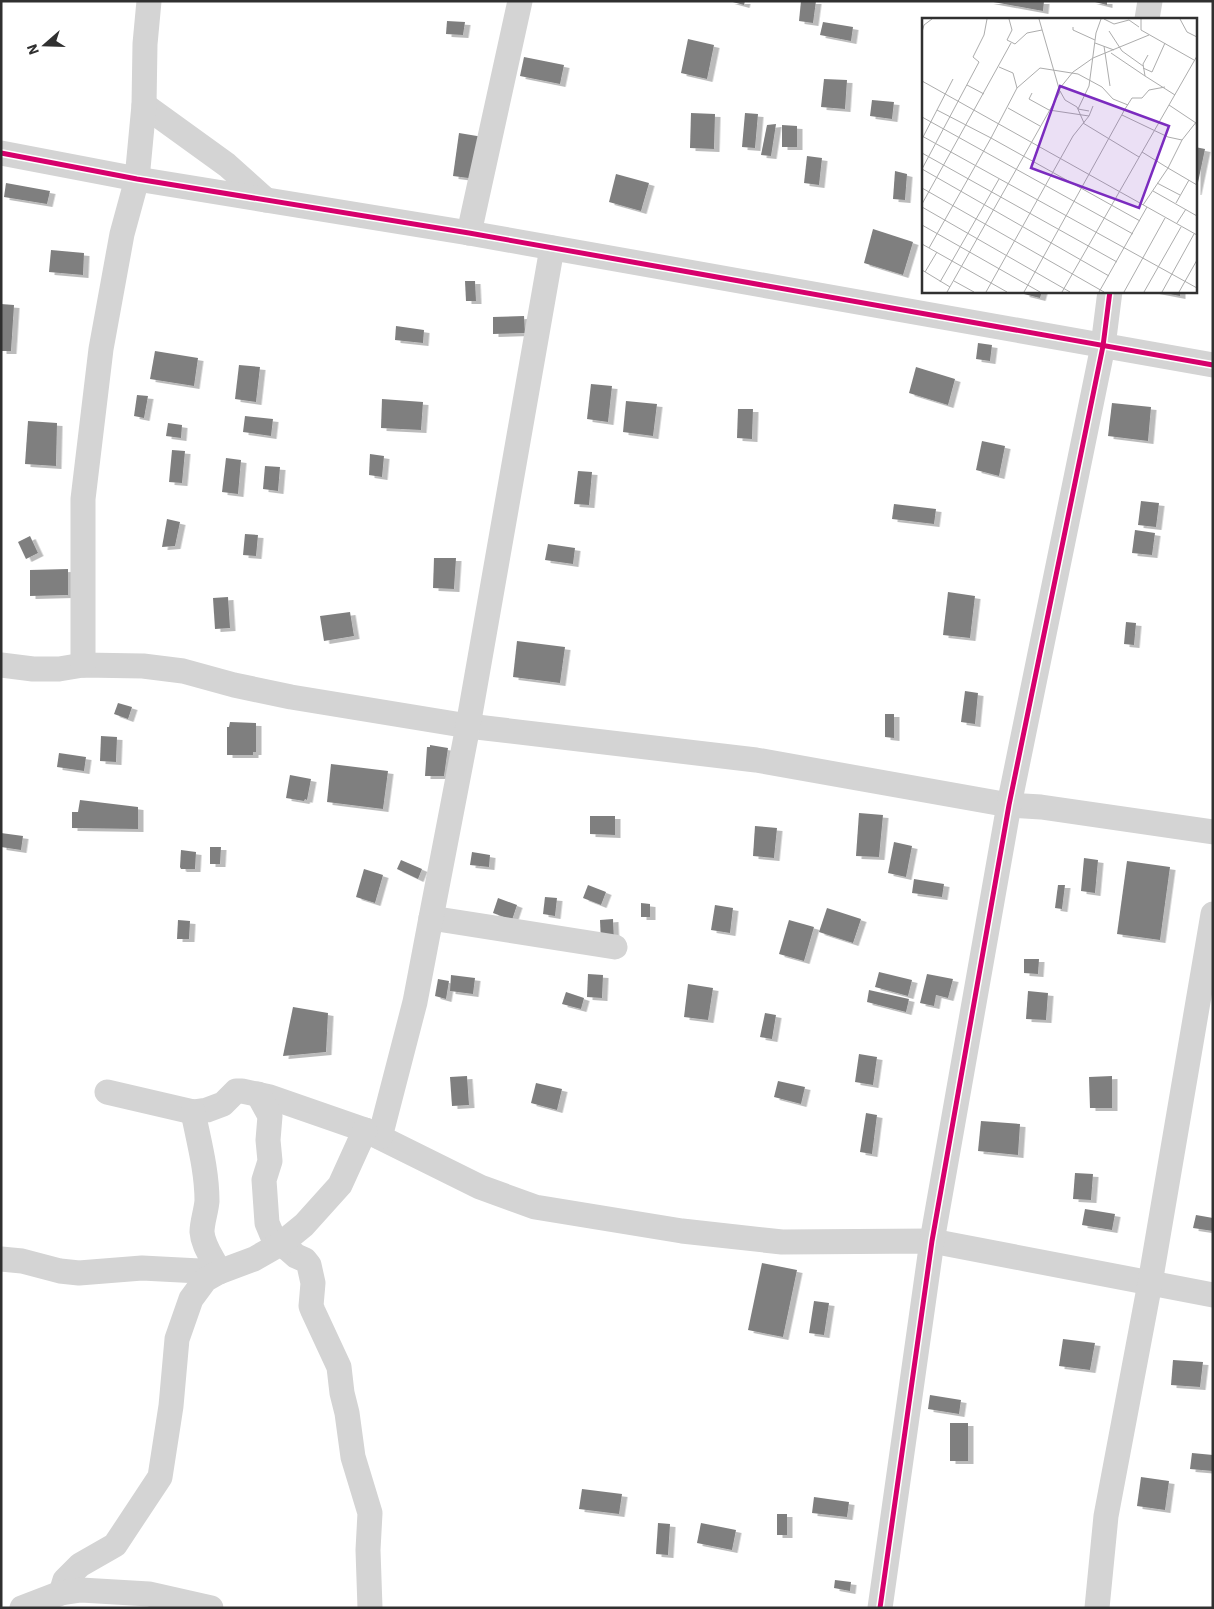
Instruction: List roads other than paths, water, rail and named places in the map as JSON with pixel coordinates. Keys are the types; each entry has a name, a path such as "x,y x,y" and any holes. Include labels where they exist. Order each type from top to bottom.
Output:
{"street":[{"path":"83,665 83,499 101,349 122,234 137,179 144,104 145,44 149,1"},
{"path":"469,233 520,1"},
{"path":"1147,18 1150,1"},
{"path":"144,104 227,166 266,200"},
{"path":"1,153 137,179 469,233 1213,365"},
{"path":"61,1594 65,1580 80,1565 115,1545 160,1477 171,1406 177,1339 191,1299 205,1280 219,1272 254,1259 282,1243 304,1225 340,1185 372,1134 415,1002 468,726 552,248"},
{"path":"880,1608 932,1241 1009,805 1103,346 1110,292"},
{"path":"1,665 33,669 59,669 83,665 143,666 183,671 234,685 292,697 468,726 756,760 1009,805 1041,807 1213,832"},
{"path":"1097,1608 1106,1516 1150,1283 1213,914"},
{"path":"431,918 614,947"},
{"path":"107,1092 193,1112 207,1110 223,1104 236,1092 242,1090 268,1103 372,1134 480,1187 535,1207 682,1231 782,1242 932,1241 1213,1295"},
{"path":"268,1103 270,1161 264,1180 267,1223 272,1235 309,1265 314,1283 311,1306 339,1367 353,1457 370,1513 368,1550 370,1608"},
{"path":"193,1112 203,1163 206,1195 202,1232 219,1272"},
{"path":"1,1259 22,1261 79,1273 142,1268 219,1272"},
{"path":"18,1607 61,1594 82,1590 149,1594 210,1608"}]}
